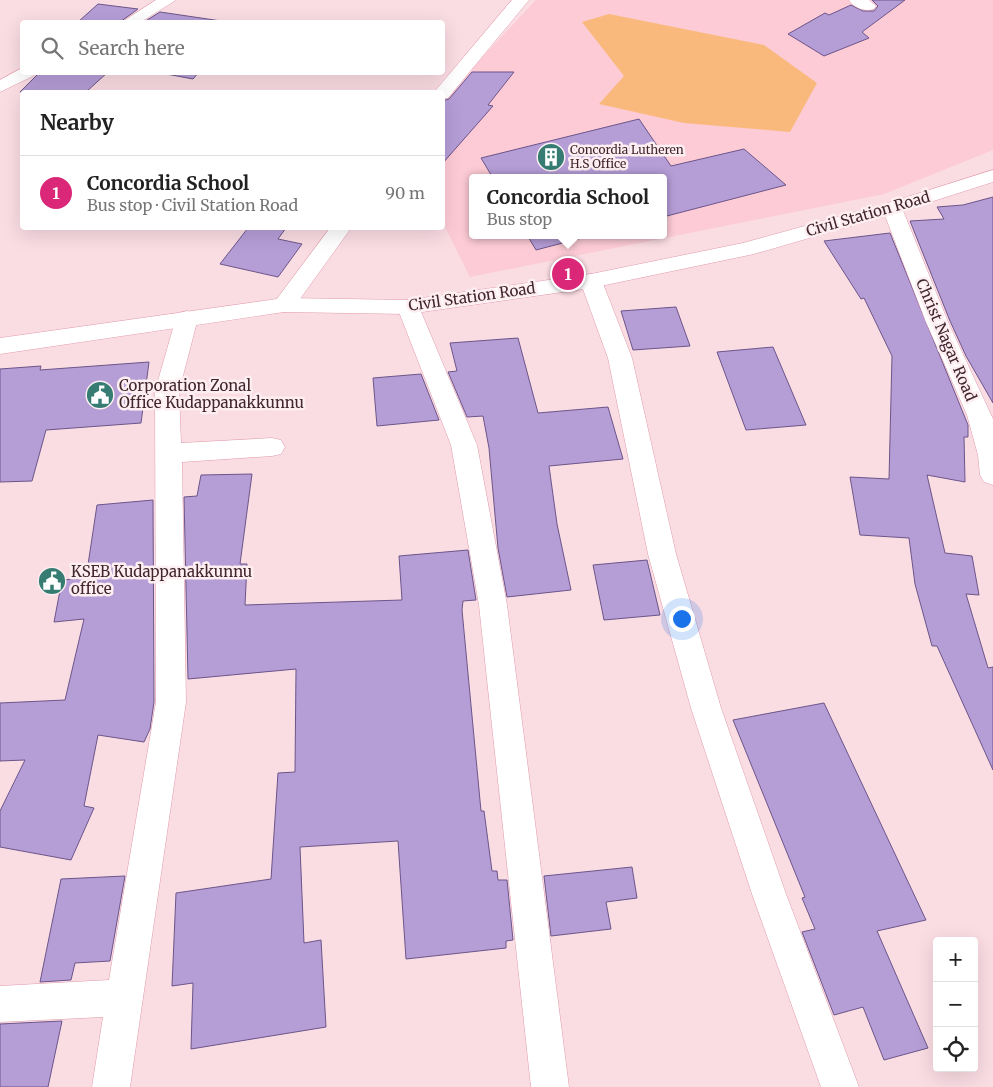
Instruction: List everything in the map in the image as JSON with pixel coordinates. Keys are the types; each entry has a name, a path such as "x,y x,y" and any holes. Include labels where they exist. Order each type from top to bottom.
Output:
{"street":[{"path":"133,20 167,0"},
{"path":"445,90 521,0"},
{"path":"0,87 22,75"},
{"name":"Civil Station Road","path":"0,346 284,305 408,307 591,281 746,250 892,208 993,176"},
{"name":"Christ Nagar Road","path":"892,208 937,323 973,400 992,453 993,475"},
{"path":"284,305 339,230"},
{"path":"591,281 620,358 662,554 706,708 769,894 840,1087"},
{"path":"408,307 466,454 493,605 550,1087"},
{"path":"111,1087 171,702 167,390 187,318"},
{"path":"169,453 272,447"},
{"path":"0,1004 124,998"}],"shaded area":[{"path":"536,0 993,0 993,150 884,194 667,238 667,174 469,174 469,239 660,239 470,277 445,227 445,104 455,86"},
{"path":"609,14 764,45 817,83 790,132 684,123 599,104 624,76 582,22"}],"building":[{"path":"872,0 905,0 862,32 869,38 824,56 788,34 825,13 829,15 851,5 863,11 874,11 878,6"},
{"path":"98,4 138,9 123,20 80,20"},
{"path":"160,12 214,20 147,20"},
{"path":"472,72 514,72 488,105 493,106 445,161 445,100 449,99"},
{"path":"37,75 105,75 88,90 22,90"},
{"path":"172,75 196,75 193,79"},
{"path":"639,119 671,166 744,149 786,185 667,216 667,174 491,174 481,158"},
{"path":"993,197 993,403 966,356 950,321 910,221 944,219 937,207 963,205"},
{"path":"246,230 285,230 278,239 302,244 278,277 220,264"},
{"path":"890,233 968,425 968,437 964,437 965,482 927,475 945,553 972,556 979,595 966,594 988,668 993,667 993,770 937,646 932,646 915,584 909,538 860,535 850,477 889,479 892,356 864,298 861,299 824,241"},
{"path":"529,239 578,239 536,250"},
{"path":"676,307 690,346 633,350 621,311"},
{"path":"518,338 538,413 608,407 623,459 549,466 557,524 571,590 507,597 498,548 489,448 483,416 467,417 448,372 457,371 450,343"},
{"path":"773,347 806,425 746,430 717,352"},
{"path":"149,362 141,423 46,430 32,481 0,482 0,369 41,366 40,370"},
{"path":"421,374 439,420 377,426 373,378"},
{"path":"252,474 240,564 247,564 245,605 402,600 399,556 468,550 476,600 463,601 462,610 481,811 484,811 492,871 497,871 498,880 507,880 513,940 506,941 506,948 406,959 398,841 300,847 304,943 321,940 326,1027 191,1049 193,983 172,986 176,893 271,879 278,773 295,772 296,669 188,679 184,497 197,496 201,475"},
{"path":"153,500 154,702 150,729 144,742 98,735 84,806 94,808 71,860 0,847 0,811 25,760 0,761 0,703 65,700 84,619 54,622 62,580 86,578 97,505"},
{"path":"647,560 660,615 604,620 593,565"},
{"path":"824,703 926,920 877,931 928,1048 884,1060 863,1007 834,1015 802,932 815,929 802,898 805,897 733,720"},
{"path":"632,867 637,898 606,902 611,929 551,936 544,876"},
{"path":"125,876 110,961 75,963 71,980 40,982 61,879"},
{"path":"62,1021 48,1087 0,1087 0,1024"}],"place":[{"name":"Concordia Lutheren H.S Office","path":"551,157"},
{"name":"Concordia School","path":"568,274"},
{"name":"Corporation Zonal Office Kudappanakkunnu","path":"100,395"},
{"name":"KSEB Kudappanakkunnu office","path":"52,581"}]}
